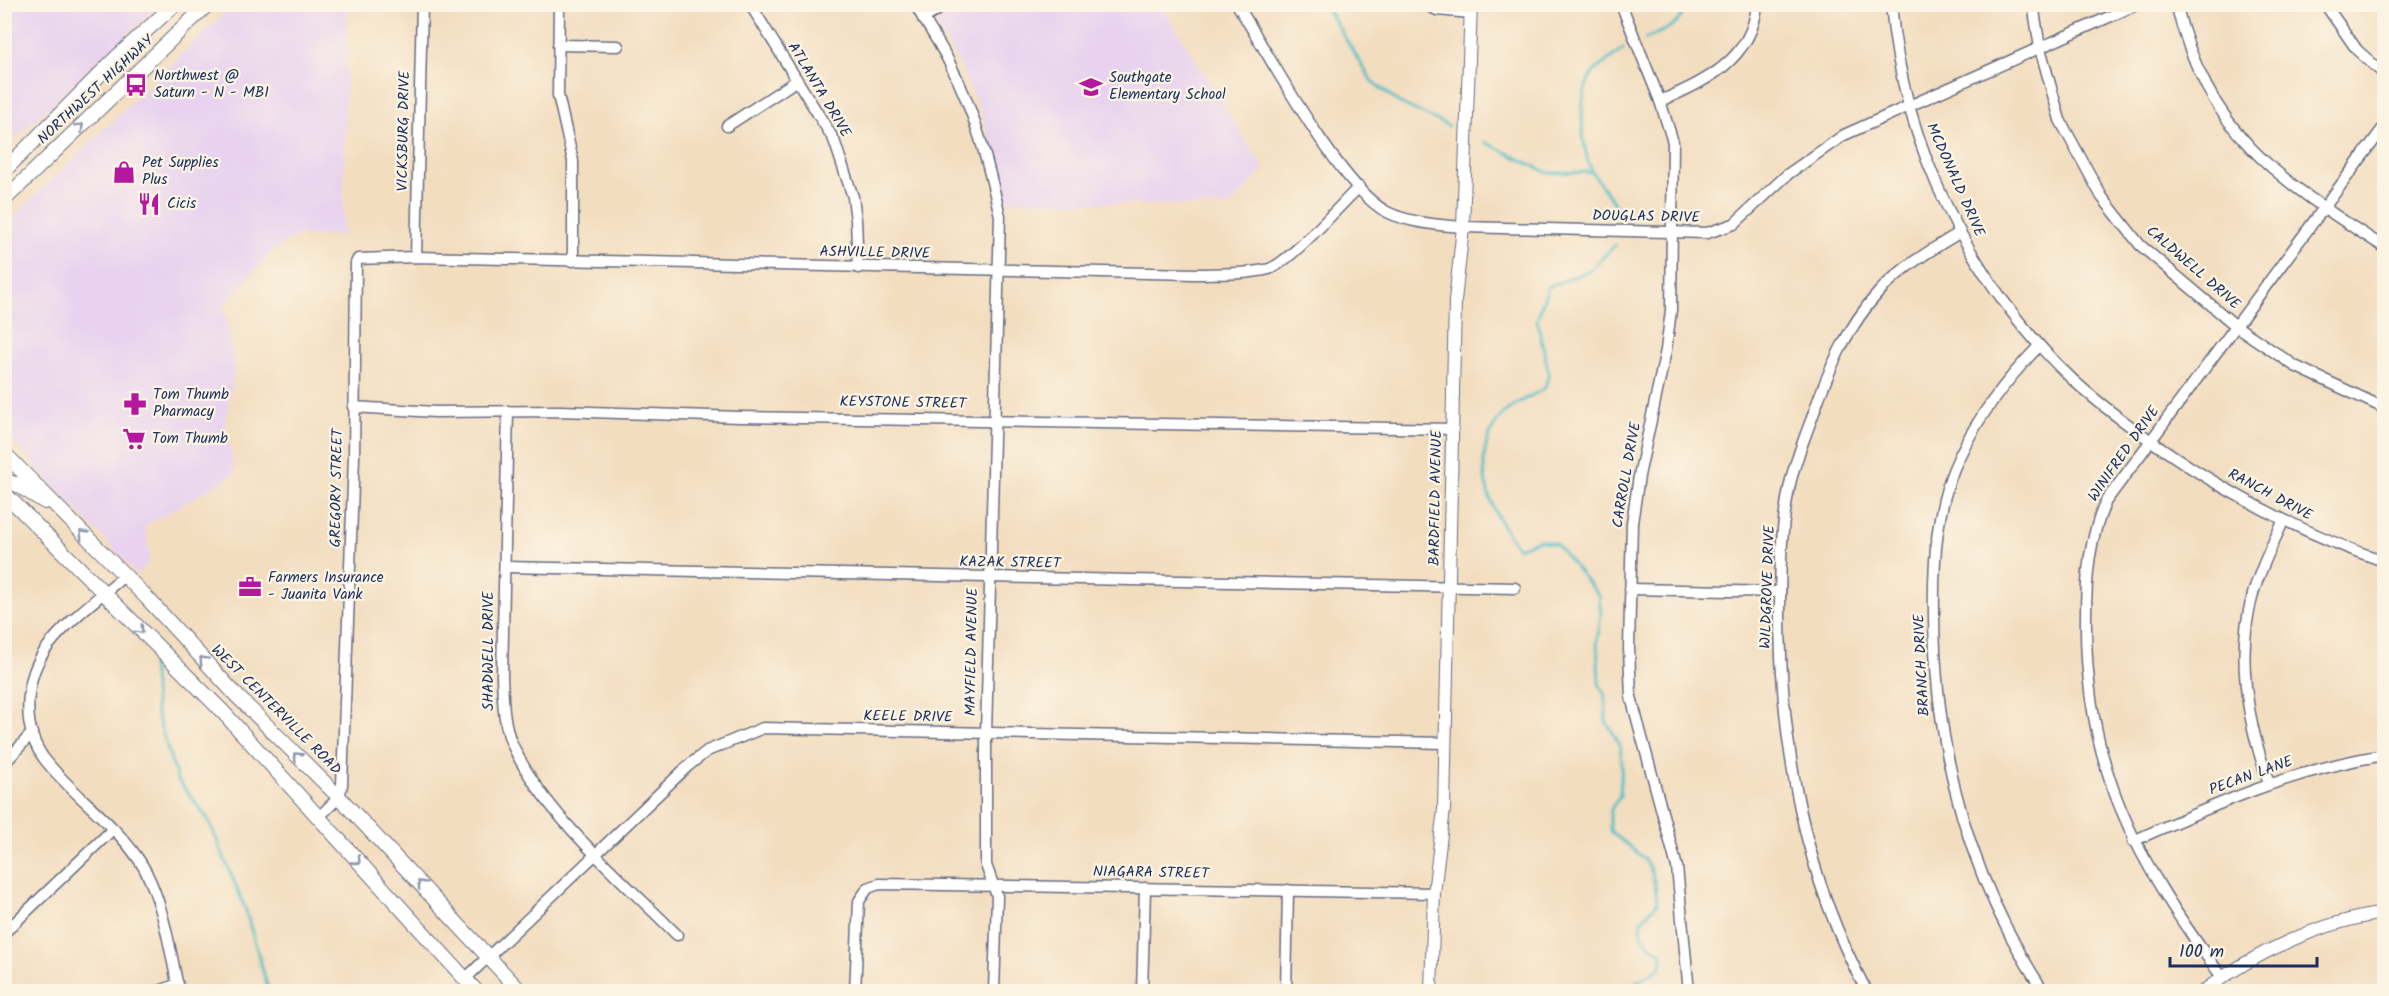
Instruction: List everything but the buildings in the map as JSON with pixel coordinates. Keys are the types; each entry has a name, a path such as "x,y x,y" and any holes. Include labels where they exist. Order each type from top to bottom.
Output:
{"main road":[{"name":"NORTHWEST HIGHWAY","path":"4,171 175,4"},
{"name":"NORTHWEST HIGHWAY","path":"4,200 136,73 163,51 208,4"},
{"path":"141,35 163,51"},
{"path":"28,149 41,164"},
{"name":"WEST CENTERVILLE ROAD","path":"8,461 58,508 237,696 339,796 522,992"},
{"path":"4,481 16,484 38,499 58,508"},
{"path":"4,493 223,712 477,992"},
{"path":"223,712 237,696"}],"street":[{"name":"VICKSBURG DRIVE","path":"416,257 422,4"},
{"path":"559,4 558,95 573,161 573,261"},
{"name":"ATLANTA DRIVE","path":"750,4 834,140 847,175 856,220 858,268"},
{"name":"MAYFIELD AVENUE","path":"915,4 949,62 966,98 990,171 1000,216 986,734 986,865 997,896 994,992"},
{"path":"923,19 947,4"},
{"name":"DOUGLAS DRIVE","path":"1237,4 1333,156 1359,187 1387,212 1430,224 1463,227 1707,233 1734,224 1788,174 1845,135 2138,4"},
{"path":"1424,4 1437,10 1471,9"},
{"name":"CARROLL DRIVE","path":"1621,4 1660,100 1672,142 1673,232 1666,350 1637,488 1632,523 1630,697 1677,867 1689,992"},
{"path":"1660,100 1706,80 1730,62 1751,32 1757,4"},
{"name":"MCDONALD DRIVE","path":"1891,4 1899,63 1909,107 1919,139 1959,233 1987,279 2039,346 2074,381 2150,441"},
{"name":"CALDWELL DRIVE","path":"2033,4 2040,48 2060,120 2102,197 2140,245 2236,326 2295,366 2385,408"},
{"path":"2176,4 2195,65 2212,100 2232,129 2275,174 2385,247"},
{"path":"2325,4 2357,50 2385,74"},
{"name":"BARDFIELD AVENUE","path":"1431,992 1434,893 1444,809 1455,301 1463,227 1471,9"},
{"path":"558,45 618,46"},
{"path":"727,126 796,81"},
{"name":"WINIFRED DRIVE","path":"2222,977 2166,900 2133,841 2118,807 2096,731 2086,664 2086,578 2090,546 2102,510 2150,441 2385,127"},
{"name":"ASHVILLE DRIVE","path":"358,259 416,257 1194,274 1271,268 1295,249 1359,187"},
{"name":"WILDGROVE DRIVE","path":"1867,992 1835,923 1795,797 1781,679 1780,592 1784,524 1790,482 1825,381 1849,333 1879,292 1915,259 1959,233"},
{"name":"GREGORY STREET","path":"339,796 342,785 347,664 358,259"},
{"name":"BRANCH DRIVE","path":"2039,346 2010,375 1983,412 1959,456 1946,491 1935,553 1933,592 1939,715 1961,817 1992,900 2044,992"},
{"name":"KEYSTONE STREET","path":"353,406 435,412 508,411 1452,429"},
{"name":"SHADWELL DRIVE","path":"508,411 502,676 505,717 512,743 530,777 569,826 677,935"},
{"name":"RANCH DRIVE","path":"2150,441 2239,498 2283,522 2385,561"},
{"path":"2269,783 2260,757 2246,699 2246,654 2252,596 2283,522"},
{"name":"KAZAK STREET","path":"505,567 1515,588"},
{"path":"123,577 49,645 40,659 31,683 28,707 32,734 45,760 113,829 138,858 154,892 179,988 157,992"},
{"path":"1630,589 1780,592"},
{"name":"KEELE DRIVE","path":"465,979 707,751 763,729 1444,743"},
{"path":"4,764 32,734"},
{"name":"PECAN LANE","path":"2133,841 2269,783 2336,763 2385,755"},
{"path":"319,817 339,796"},
{"path":"4,933 82,856 113,829"},
{"name":"NIAGARA STREET","path":"855,992 856,920 859,901 868,888 879,884 994,884 1434,893"},
{"path":"1142,992 1145,888"},
{"path":"1286,992 1288,890"},
{"path":"2202,992 2246,962 2291,941 2362,916 2385,913"}],"shaded area":[{"path":"5,4 159,4 159,5 5,148"},
{"name":"Southgate Elementary School","path":"961,4 1161,5 1264,169 1230,207 1005,200 981,111 958,62 934,22"},
{"path":"233,5 347,5 343,235 299,236 275,249 223,305 235,370 225,421 235,474 145,526 150,560 138,575 5,433 5,225"}],"waterway":[{"path":"1324,4 1371,80 1398,102 1449,126"},
{"path":"1645,39 1671,27 1681,17 1686,4"},
{"path":"1620,218 1588,161 1582,121 1588,81 1597,69 1623,49"},
{"path":"1485,142 1548,173 1592,172"},
{"path":"1615,245 1589,271 1548,287 1537,320 1549,374 1545,388 1516,404 1501,416 1491,432 1484,466 1486,483 1498,517 1518,548 1539,540 1556,544 1599,596 1601,616 1597,641 1599,683 1605,696 1606,721 1620,745 1622,763 1620,795 1610,811 1610,831 1639,854 1650,868 1656,889 1657,904 1642,919 1640,930 1649,945 1662,953 1661,967 1636,983 1627,992"},
{"path":"152,664 156,712 177,779 208,819 245,908 269,992"}],"place":[{"name":"Northwest @ Saturn - N - MB1","path":"136,85"},
{"name":"Southgate Elementary School","path":"1091,87"},
{"name":"Pet Supplies Plus","path":"124,172"},
{"name":"Cicis","path":"149,204"},
{"name":"Tom Thumb Pharmacy","path":"135,404"},
{"name":"Tom Thumb","path":"134,439"},
{"name":"Farmers Insurance - Juanita Vank","path":"250,587"}]}
